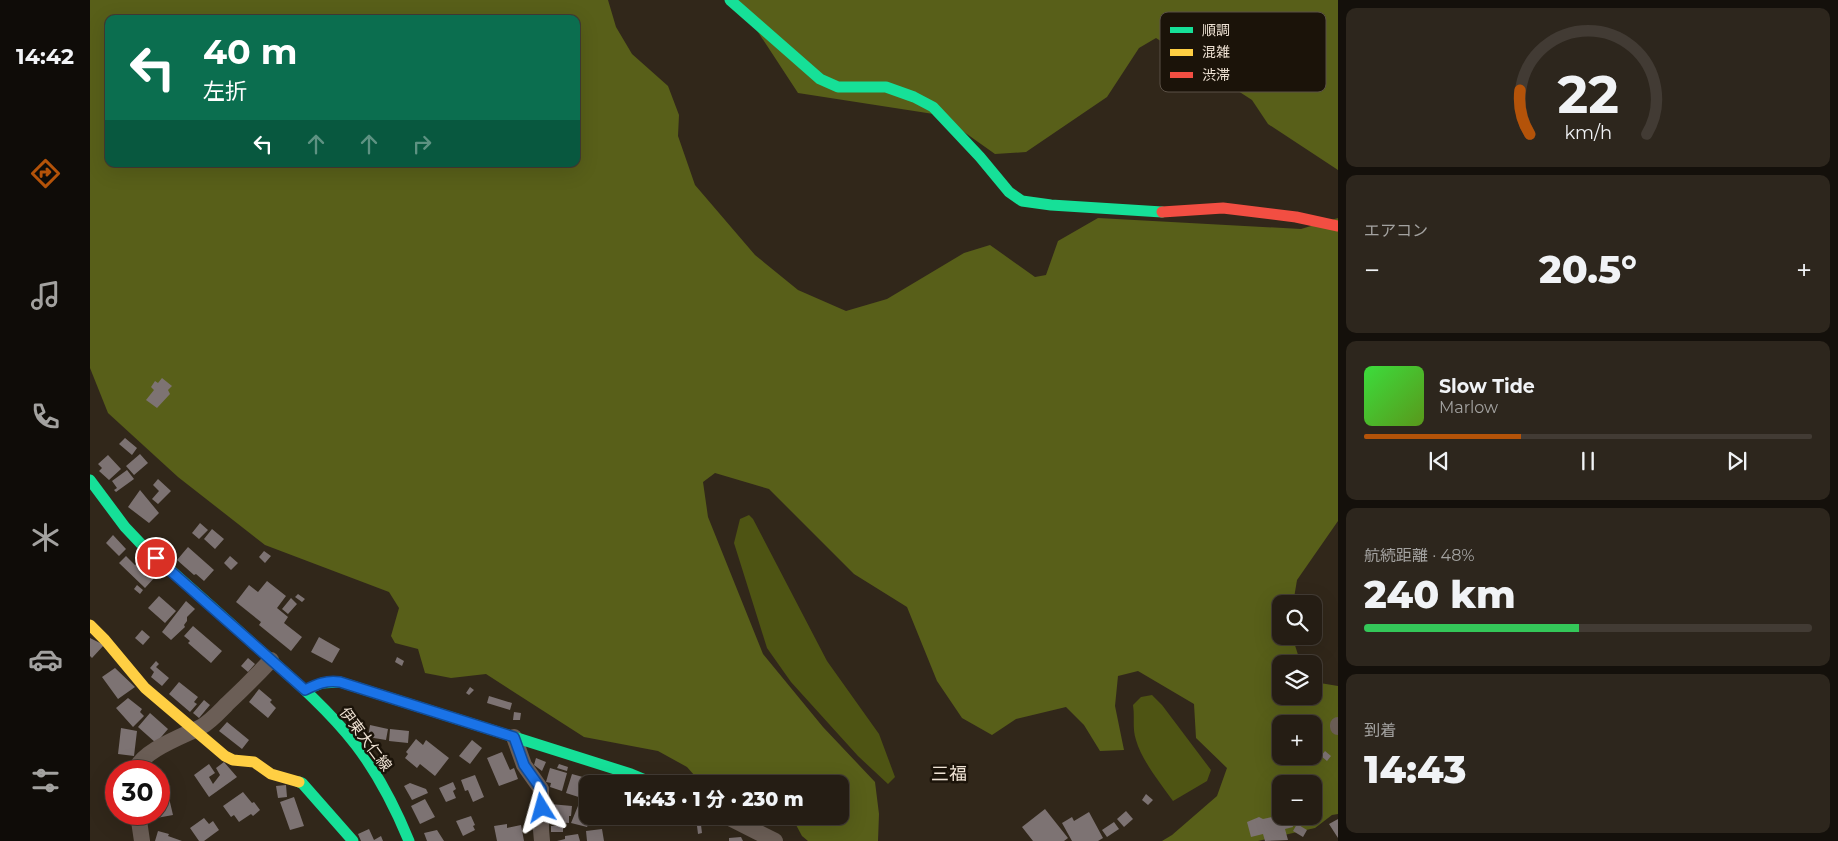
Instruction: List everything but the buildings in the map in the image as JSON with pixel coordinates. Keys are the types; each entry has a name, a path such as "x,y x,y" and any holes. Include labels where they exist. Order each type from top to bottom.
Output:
{"street":[{"path":"730,0 820,79 838,87 886,87 914,97 933,107 980,157 1009,192 1022,201 1051,205 1170,212 1223,208 1296,217 1338,226"},
{"name":"伊東大仁線","path":"90,480 125,527 143,546 305,690 334,720 356,747 380,782 403,824 409,841"},
{"path":"90,625 102,635 145,688 225,756 233,760 254,762 270,774 302,783 353,841"},
{"path":"142,760 180,736 206,723 271,660"},
{"path":"305,690 330,680 340,682 634,775"},
{"path":"514,737 524,765 541,789 540,830 542,841"},
{"path":"140,825 142,841"},
{"path":"744,825 775,841"}],"green space":[{"path":"90,0 608,0 616,27 632,54 668,86 679,115 678,136 695,185 755,255 798,290 846,311 887,299 964,253 990,245 1035,277 1046,275 1058,241 1098,218 1301,229 1338,218 1338,521 1297,580 1294,595 1272,595 1272,645 1295,645 1298,655 1272,655 1272,705 1322,705 1322,683 1338,686 1338,814 1332,815 1322,823 1322,775 1272,775 1272,825 1319,825 1315,828 1258,841 1162,841 1172,835 1217,796 1227,768 1196,738 1194,704 1138,671 1118,676 1115,706 1124,750 1100,751 1084,725 1066,707 1016,719 992,735 962,718 937,681 907,607 854,574 769,489 715,473 703,482 708,517 763,654 823,727 875,782 879,814 878,841 808,841 802,836 796,825 849,825 849,775 694,775 687,767 658,751 584,737 486,674 451,678 425,673 418,649 395,643 391,636 399,608 389,592 265,545 178,477 108,413 90,368"},
{"path":"737,0 1338,0 1338,170 1268,124 1252,100 1240,92 1326,92 1326,12 1160,12 1160,41 1156,38 1139,48 1107,97 1026,152 995,154 940,115 798,93"},
{"path":"749,515 753,519 827,661 879,734 895,777 888,784 858,756 791,682 767,648 734,543 740,519"},
{"path":"1152,695 1162,705 1211,770 1207,781 1173,801 1147,764 1135,736 1133,705 1141,697"}],"traffic: fast":[{"path":"730,0 820,79 838,87 886,87 914,97 933,107 980,157 1009,192 1022,201 1051,205 1162,212"},
{"path":"90,480 125,527 143,546 297,683 345,732 379,779 409,841"},
{"path":"305,690 322,683 340,682 633,775"},
{"path":"299,782 302,783 353,841"}],"traffic: slow":[{"path":"90,625 145,688 225,756 233,760 254,762 271,774 299,782"}],"traffic: jam":[{"path":"1162,212 1223,208 1296,217 1338,226"}],"district":[{"name":"三福","path":"949,774"}],"route":[{"path":"156,558 305,690 330,680 340,682 514,737 524,765 541,789 542,808"}]}
